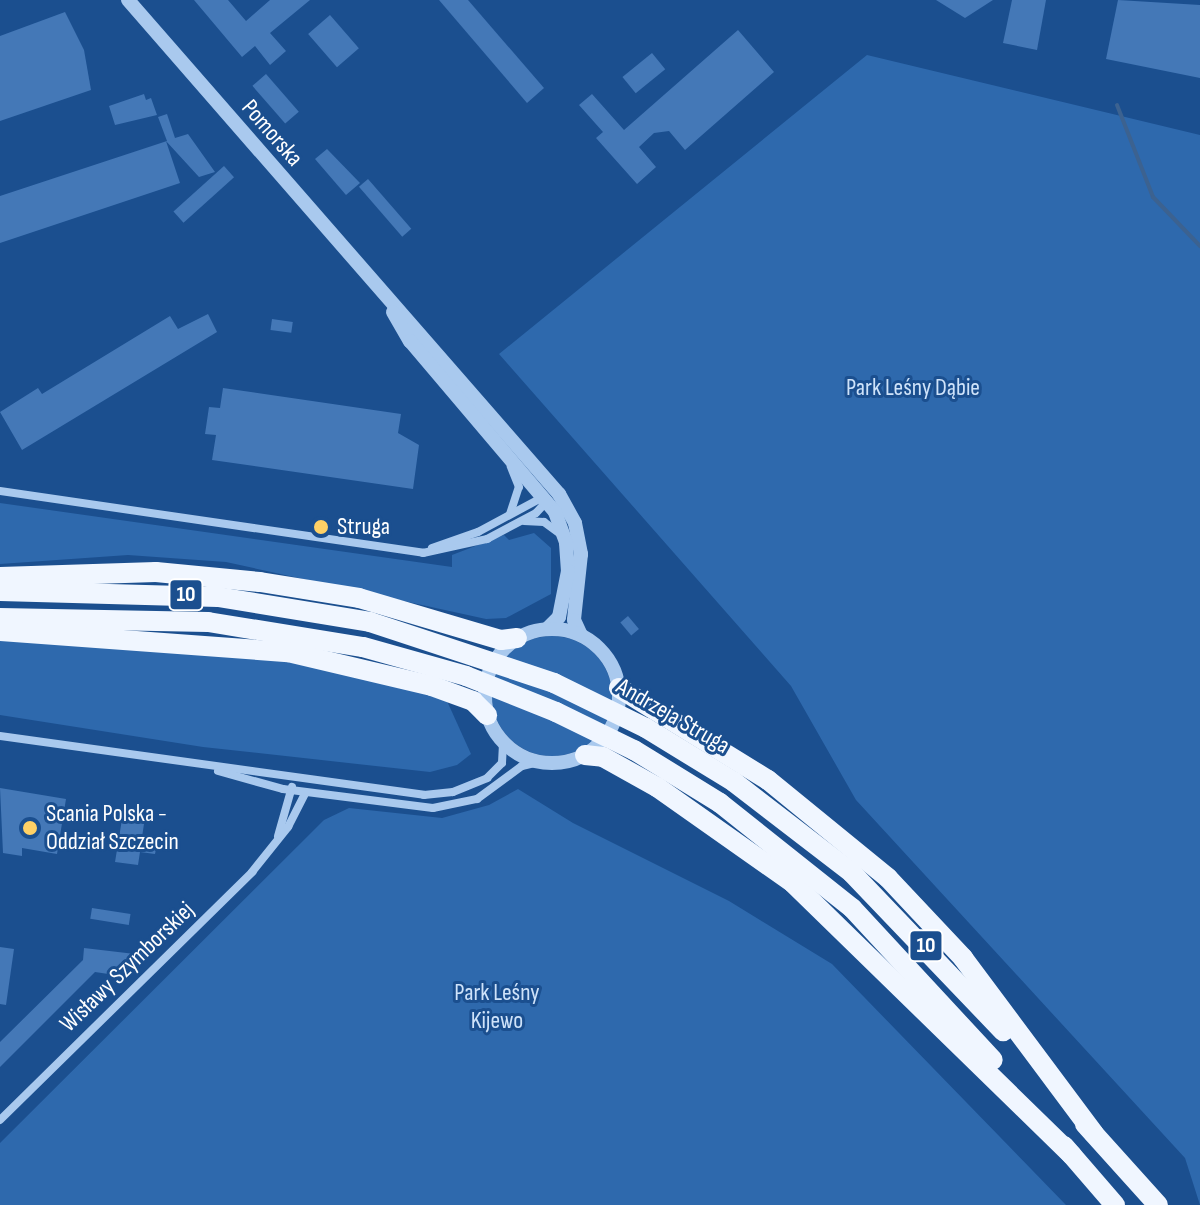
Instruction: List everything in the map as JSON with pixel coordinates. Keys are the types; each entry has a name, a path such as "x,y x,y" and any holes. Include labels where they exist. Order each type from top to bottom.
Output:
{"main road":[{"path":"0,577 144,572 247,580 359,598 501,640 517,638"},
{"name":"Andrzeja Struga","path":"0,591 218,597 370,622 554,683 646,728 734,782 817,843 890,909 1158,1205"},
{"name":"Andrzeja Struga","path":"0,618 208,622 363,647 466,676 556,712 634,750 720,803 790,854 872,927 1115,1205"},
{"path":"0,631 288,652 432,686 473,701 487,715"},
{"path":"619,688 768,780 888,878 963,958 1094,1134"},
{"path":"585,755 603,757 657,787 793,883 1072,1155"}],"street":[{"name":"Pomorska","path":"128,0 566,504 581,554 574,620 581,635"},
{"name":"Pomorska","path":"382,295 410,341 547,498 566,543 561,610 547,629"},
{"name":"Pomorska","path":"493,436 519,487 508,516"},
{"name":"Pomorska","path":"547,480 547,498"},
{"path":"0,491 407,552 467,546 520,522 547,498"},
{"name":"Pomorska","path":"547,498 566,504"},
{"path":"407,552 455,542 547,498"},
{"path":"520,522 544,522 566,543"},
{"path":"0,736 411,795 453,792 495,771 504,755 503,742 487,715 489,671 517,638 547,629 581,635 607,656 619,688 613,725 585,755 522,766 477,799 449,807 406,807 305,793 214,769"},
{"path":"503,742 540,762"},
{"path":"291,790 301,779"},
{"path":"301,779 305,793"},
{"name":"Wisławy Szymborskiej","path":"277,840 291,790"},
{"name":"Wisławy Szymborskiej","path":"0,1120 252,872 277,840 305,793"}],"green space":[{"name":"Park Leśny Dąbie","path":"867,55 1200,135 1200,1205 1185,1158 856,800 791,686 499,354"},
{"path":"0,503 452,567 452,555 504,535 509,540 534,533 551,548 551,594 506,618 486,619 226,562 128,555 0,564"},
{"path":"552,636 575,641 594,654 607,673 612,696 607,719 594,738 575,751 552,756 529,751 510,738 497,719 492,696 497,673 510,654 529,641"},
{"path":"0,639 260,656 353,672 447,701 471,754 457,765 430,772 203,747 0,715"},
{"name":"Park Leśny Kijewo","path":"518,789 573,823 729,901 832,964 1066,1205 0,1205 0,1143 324,820 349,808 442,818 489,805"}],"building":[{"path":"194,0 228,0 246,21 270,0 310,0 270,33 286,51 270,65 255,46 242,57"},
{"path":"439,0 468,0 544,88 527,103"},
{"path":"936,0 993,0 965,18"},
{"path":"1012,0 1046,0 1037,50 1003,43"},
{"path":"1118,0 1200,5 1200,78 1106,59"},
{"path":"65,12 84,50 91,90 0,121 0,36"},
{"path":"330,15 359,48 337,67 308,34"},
{"path":"738,30 774,72 685,150 669,131 654,133 639,147 656,167 637,184 596,138 603,132 579,105 592,94 624,130"},
{"path":"652,53 665,69 636,93 622,77"},
{"path":"266,74 299,112 285,124 252,86"},
{"path":"144,94 146,100 151,98 157,115 115,125 109,106"},
{"path":"167,114 175,138 188,134 215,172 199,177 166,141 158,117"},
{"path":"166,141 180,183 0,243 0,196"},
{"path":"327,149 360,183 346,195 315,159"},
{"path":"224,166 234,177 184,223 173,212"},
{"path":"368,179 411,229 402,237 359,187"},
{"path":"208,314 217,332 22,450 0,412 38,388 42,394 170,316 178,329"},
{"path":"272,319 293,322 291,333 270,330"},
{"path":"223,388 401,414 398,433 419,445 413,489 212,460 216,435 205,434 209,407 220,408"},
{"path":"628,616 639,629 631,635 620,622"},
{"name":"Scania Polska - Oddział Szczecin","path":"0,788 66,799 57,854 22,848 22,856 3,853"},
{"path":"124,807 146,811 142,837 158,839 155,854 140,852 138,865 115,862"},
{"path":"92,908 131,914 129,925 90,919"},
{"path":"0,947 14,949 6,1005 0,1004"},
{"path":"84,948 135,954 115,975 95,972 0,1067 0,1042 83,960"}],"waterway":[{"path":"1117,105 1153,197 1200,246"}],"place":[{"name":"Struga","path":"321,527"},
{"name":"Scania Polska - Oddział Szczecin","path":"30,828"}]}
